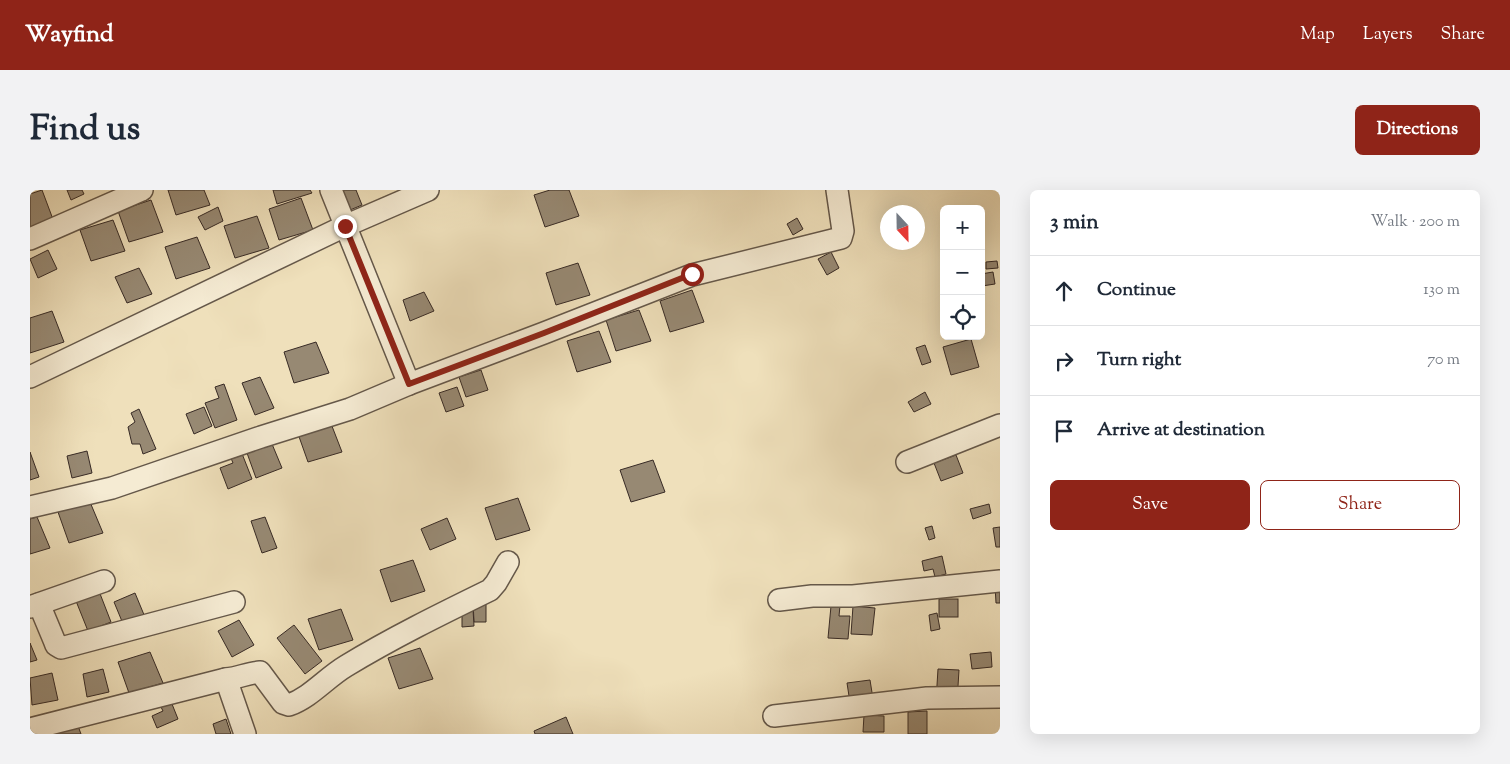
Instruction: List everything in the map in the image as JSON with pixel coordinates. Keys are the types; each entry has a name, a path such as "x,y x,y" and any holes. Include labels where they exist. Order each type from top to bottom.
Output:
{"street":[{"path":"30,238 142,190"},
{"path":"331,190 409,384"},
{"path":"30,377 345,226 428,190"},
{"path":"30,507 112,488 350,409 409,384 692,274 840,238 843,231 837,190"},
{"path":"907,462 1000,425"},
{"path":"30,729 226,679 238,678 253,672 260,672 283,703 289,705 299,702 344,667 417,626 490,590 508,562"},
{"path":"104,581 34,605 56,645 61,648 234,602"},
{"path":"779,600 812,596 853,596 1000,581"},
{"path":"226,679 245,734"},
{"path":"774,716 927,698 1000,697"}],"building":[{"path":"42,190 54,222 30,229 30,194"},
{"path":"67,190 82,190 84,194 71,200"},
{"path":"168,190 204,190 210,205 176,215"},
{"path":"273,190 310,190 312,193 277,204"},
{"path":"334,190 356,190 362,205 343,213"},
{"path":"550,190 569,190 579,216 545,227 534,195"},
{"path":"301,198 313,230 279,240 269,209"},
{"path":"151,200 163,232 129,242 118,211"},
{"path":"218,207 223,221 205,230 198,217"},
{"path":"257,216 269,248 235,258 224,226"},
{"path":"797,218 803,229 793,235 787,224"},
{"path":"113,220 125,251 91,261 80,230"},
{"path":"197,237 210,268 176,279 165,247"},
{"path":"48,250 57,269 38,278 30,259"},
{"path":"831,252 839,268 827,275 818,259"},
{"path":"997,261 998,268 986,269 986,262"},
{"path":"578,263 590,295 556,305 546,273"},
{"path":"139,268 152,294 127,303 115,277"},
{"path":"993,272 995,284 985,286 985,273"},
{"path":"692,290 704,322 670,332 660,301"},
{"path":"424,292 434,311 410,321 403,300"},
{"path":"639,310 651,341 616,351 606,320"},
{"path":"52,311 64,342 30,353 30,318"},
{"path":"599,331 611,362 577,372 567,341"},
{"path":"971,340 979,367 951,375 943,347"},
{"path":"316,342 329,373 294,383 284,352"},
{"path":"925,345 931,362 922,365 916,348"},
{"path":"481,370 488,390 466,397 459,377"},
{"path":"260,377 274,408 255,415 242,383"},
{"path":"224,384 237,420 215,428 205,403 219,398 215,387"},
{"path":"457,387 464,406 446,412 439,393"},
{"path":"925,392 931,404 914,412 908,402"},
{"path":"204,407 212,426 194,434 186,414"},
{"path":"139,409 156,449 143,454 140,444 132,444 128,427 135,422 131,413"},
{"path":"330,421 342,452 308,462 297,431"},
{"path":"272,444 282,468 256,478 247,453"},
{"path":"239,446 252,479 228,489 220,468 233,463 228,451"},
{"path":"87,451 92,473 72,478 67,456"},
{"path":"30,452 39,477 30,480"},
{"path":"956,455 963,473 941,481 934,463"},
{"path":"653,460 665,492 631,502 620,470"},
{"path":"518,498 530,530 496,540 485,508"},
{"path":"90,502 103,533 69,543 58,512"},
{"path":"989,504 991,513 973,519 970,509"},
{"path":"37,517 50,548 30,554 30,519"},
{"path":"265,517 277,548 262,553 251,521"},
{"path":"447,518 456,539 430,550 421,529"},
{"path":"932,526 935,538 929,540 925,528"},
{"path":"1000,527 1000,547 996,547 993,528"},
{"path":"942,556 946,574 935,577 933,569 924,571 922,561"},
{"path":"413,560 425,591 391,602 380,570"},
{"path":"995,585 1000,585 1000,603 996,603"},
{"path":"97,586 111,622 88,631 74,596"},
{"path":"135,593 147,622 126,631 114,602"},
{"path":"939,599 958,599 958,617 939,617"},
{"path":"473,601 486,601 486,622 474,622"},
{"path":"831,606 840,606 839,616 850,616 848,639 828,638"},
{"path":"853,606 875,608 872,635 851,634"},
{"path":"341,609 353,640 319,650 308,619"},
{"path":"462,609 473,609 474,626 462,627"},
{"path":"937,613 940,629 931,631 929,615"},
{"path":"239,620 254,645 232,657 218,631"},
{"path":"294,625 322,661 305,674 277,638"},
{"path":"30,643 37,660 30,662"},
{"path":"420,648 433,679 399,689 388,658"},
{"path":"150,652 163,683 129,693 118,662"},
{"path":"991,652 992,667 972,669 970,654"},
{"path":"103,669 109,692 87,697 83,674"},
{"path":"938,669 959,670 957,702 936,701"},
{"path":"52,673 58,700 32,705 30,678"},
{"path":"870,680 874,705 851,709 847,683"},
{"path":"170,699 178,719 157,728 152,716 163,711 159,703"},
{"path":"927,711 927,734 908,734 908,712"},
{"path":"864,715 884,716 884,732 863,732"},
{"path":"566,717 573,734 535,734 534,731"},
{"path":"226,719 231,734 216,734 213,724"},
{"path":"78,726 81,734 54,734"}],"route":[{"path":"345,226 409,384 692,274"}]}
